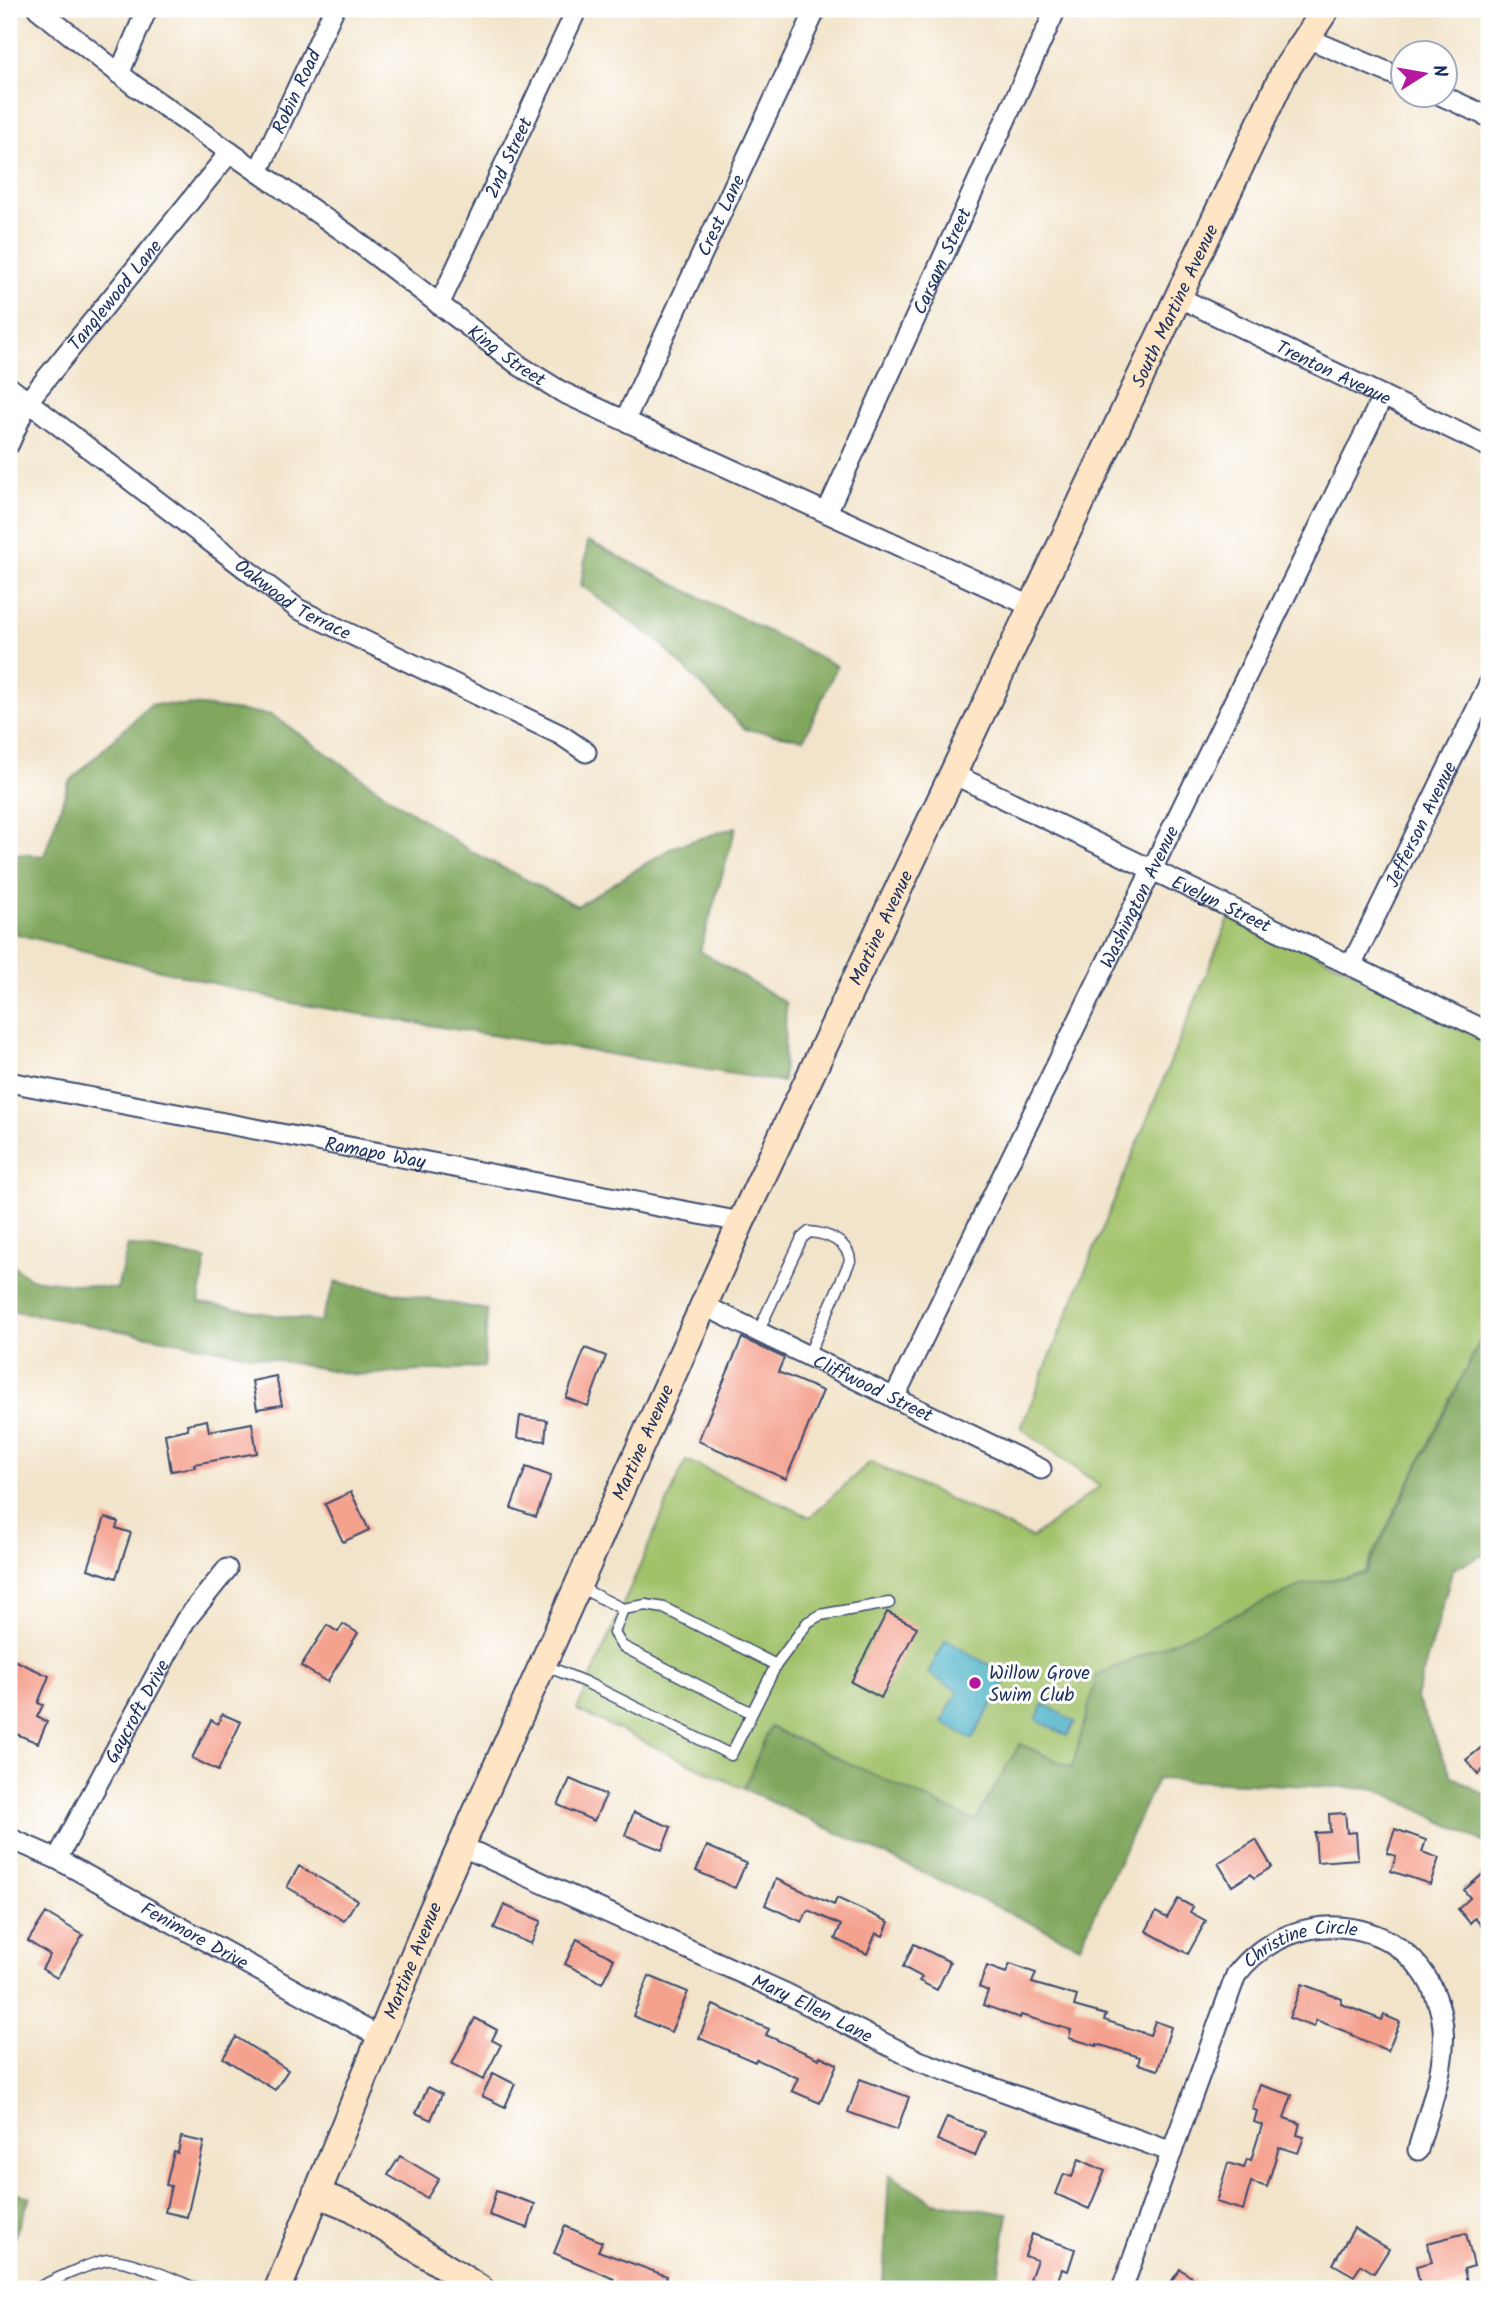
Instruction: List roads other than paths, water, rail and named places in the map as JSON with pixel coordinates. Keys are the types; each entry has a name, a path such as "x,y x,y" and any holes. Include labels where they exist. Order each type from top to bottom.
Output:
{"main road":[{"name":"South Martine Avenue","path":"1033,607 1285,71 1326,9"},
{"name":"Martine Avenue","path":"278,2289 461,1846 741,1222 1033,607"},
{"path":"316,2193 353,2208 480,2289"}],"street":[{"name":"King Street","path":"38,9 119,74 346,233 520,366 562,392 1033,607"},
{"path":"119,74 147,9"},
{"name":"Robin Road","path":"258,172 334,9"},
{"name":"2nd Street","path":"439,305 578,9"},
{"name":"Crest Lane","path":"625,420 816,9"},
{"name":"Carsam Street","path":"827,512 1056,9"},
{"path":"1307,38 1390,73"},
{"path":"1460,104 1489,117"},
{"name":"Tanglewood Lane","path":"9,444 27,401 230,152"},
{"name":"Trenton Avenue","path":"1178,297 1489,447"},
{"path":"9,387 27,401"},
{"name":"Washington Avenue","path":"894,1398 1383,396"},
{"name":"Oakwood Terrace","path":"27,401 298,609 561,735 586,752"},
{"name":"Jefferson Avenue","path":"1351,966 1489,684"},
{"name":"Evelyn Street","path":"953,774 1489,1032"},
{"name":"Ramapo Way","path":"9,1082 741,1222"},
{"name":"Cliffwood Street","path":"705,1306 1041,1469"},
{"name":"Gaycroft Drive","path":"57,1859 185,1621 227,1569"},
{"name":"Fenimore Drive","path":"9,1838 57,1859 380,2037"},
{"name":"Mary Ellen Lane","path":"461,1846 775,1989 919,2061 1172,2152"},
{"name":"Christine Circle","path":"1122,2289 1236,1975 1261,1949 1281,1937 1303,1929 1327,1926 1351,1928 1373,1934 1394,1945 1420,1970 1433,1990 1441,2013 1444,2036 1442,2062 1418,2150"}],"lane":[{"path":"758,1332 802,1238 809,1232 821,1233 840,1242 850,1253 850,1261 808,1356"},
{"path":"578,1587 623,1609 646,1605 664,1608 776,1665"},
{"path":"543,1664 731,1755 776,1665 807,1622 820,1615 889,1603"},
{"path":"623,1609 614,1633 622,1646 752,1713"},
{"path":"36,2289 52,2280 108,2260 132,2265 197,2289"}],"water":[{"name":"Willow Grove Swim Club","path":"946,1640 1008,1676 972,1739 942,1722 958,1691 928,1673"},
{"path":"1044,1704 1075,1722 1067,1736 1036,1719"}],"place":[{"name":"Willow Grove Swim Club","path":"975,1683"}]}
